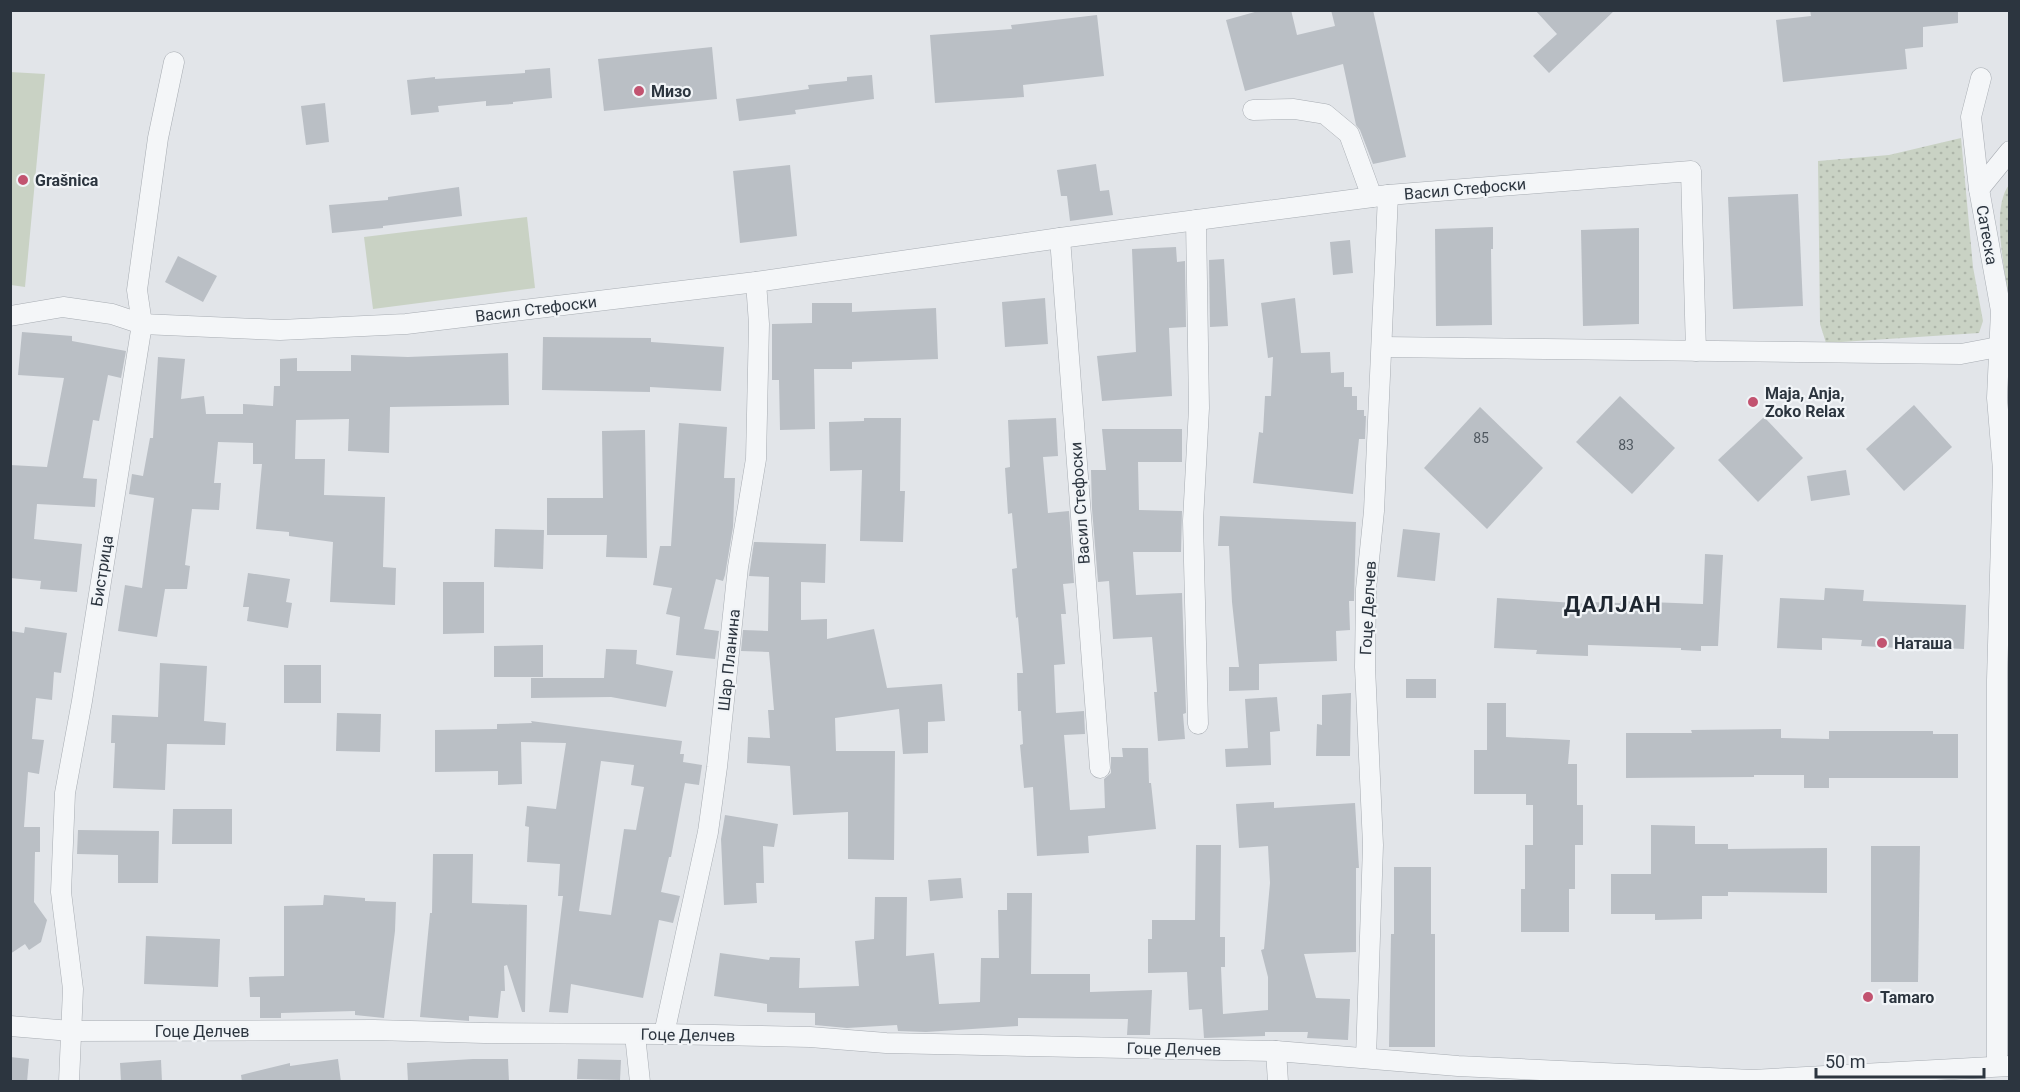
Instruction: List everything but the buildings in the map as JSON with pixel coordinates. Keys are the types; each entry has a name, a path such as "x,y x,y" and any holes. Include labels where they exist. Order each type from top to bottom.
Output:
{"street":[{"name":"Бистрица","path":"69,1082 73,988 61,892 65,793 82,701 142,324 137,290 158,138 174,62"},
{"name":"Сатеска","path":"1981,78 1971,117 1979,189 2001,311 2004,345 1997,398 2003,470 2003,1066"},
{"path":"1253,110 1294,109 1325,114 1349,134 1380,196"},
{"path":"1979,189 2010,151"},
{"name":"Васил Стефоски","path":"10,316 63,307 112,314 142,324 280,330 406,324 756,282 1060,238 1380,196 1691,171 1696,351"},
{"name":"Гоце Делчев","path":"1366,1058 1373,845 1365,667 1366,590 1374,511 1383,347 1380,196"},
{"path":"1196,220 1199,408 1193,521 1198,724"},
{"name":"Васил Стефоски","path":"1060,238 1100,768"},
{"name":"Шар Планина","path":"664,1034 708,832 738,567 756,459 759,324 756,282"},
{"path":"1383,347 1961,354 2004,345"},
{"name":"Гоце Делчев","path":"10,1026 71,1031 374,1030 664,1034 810,1037 886,1043 1276,1051 1458,1066 1752,1080 2003,1066"},
{"path":"635,1035 640,1082"},
{"path":"1276,1051 1278,1082"}],"green space":[{"name":"Grašnica","path":"10,72 45,74 25,287 11,285"},
{"path":"1961,138 1973,267 1983,321 1979,333 1826,343 1820,324 1818,161 1889,155"},
{"path":"2009,185 2009,303 2000,225 2003,196"},
{"path":"527,217 535,288 373,309 364,237"}],"place":[{"name":"Мизо","path":"639,91"},
{"name":"Grašnica","path":"23,180"},
{"name":"Maja, Anja, Zoko Relax","path":"1753,402"},
{"name":"Наташа","path":"1882,643"},
{"name":"Tamaro","path":"1868,997"}],"district":[{"name":"ДАЛЈАН","path":"1613,604"}]}
